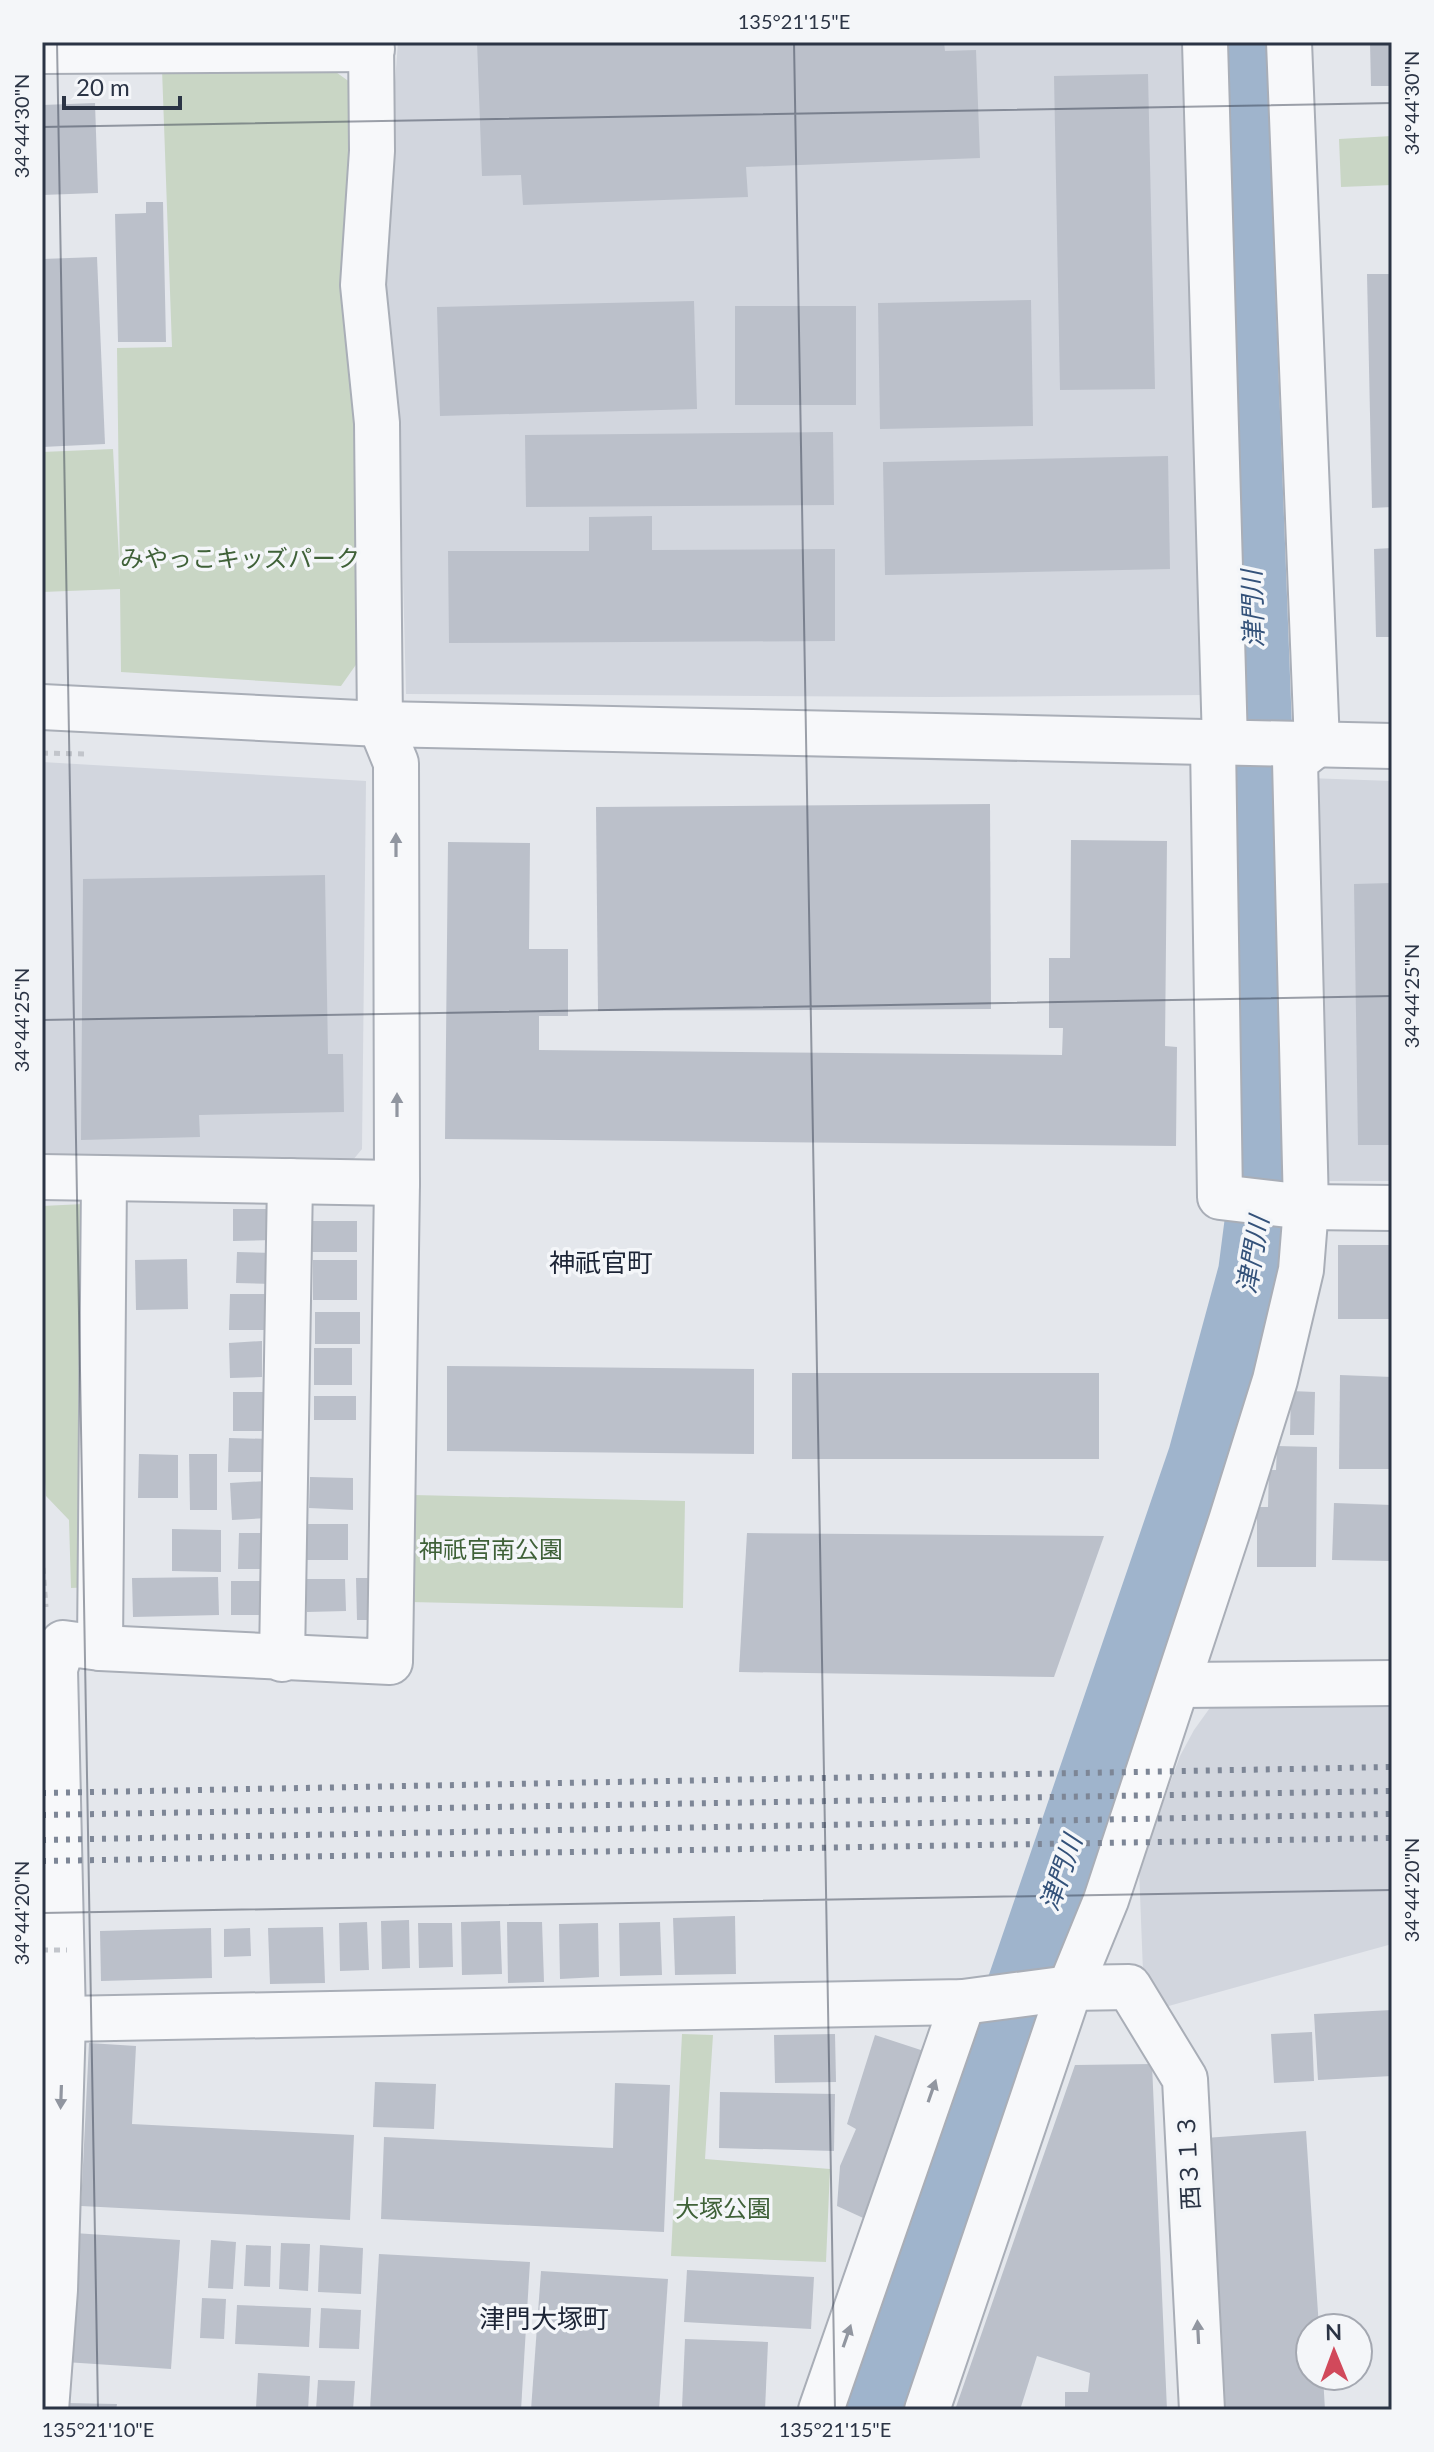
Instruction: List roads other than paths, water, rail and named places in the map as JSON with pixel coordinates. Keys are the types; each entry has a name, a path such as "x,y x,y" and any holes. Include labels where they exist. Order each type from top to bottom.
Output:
{"street":[{"path":"1205,42 1225,743 1220,1197 1306,1207 1392,1208"},
{"path":"927,2410 1059,1989 1106,1900 1164,1733 1275,1380 1301,1270 1306,1207 1295,761 1301,743 1289,42"},
{"path":"42,51 371,46 372,151 363,285 377,423 380,724 396,763 397,1183 390,1662 282,1659 70,1633"},
{"path":"42,707 380,724 1392,746"},
{"path":"42,1177 397,1183"},
{"path":"46,2410 55,2290 63,2019 55,1669 70,1633 104,1178"},
{"path":"282,1659 290,1181"},
{"path":"1179,1685 1392,1683"},
{"name":"西３１３","path":"1059,1989 1129,1987 1185,2079 1202,2410"},
{"path":"63,2019 970,2001 1059,1989"},
{"path":"821,2410 970,2001"}],"waterway":[{"name":"津門川","path":"877,2410 1203,1457 1253,1273 1272,1126 1231,42"}],"railway":[{"path":"42,1793 1392,1767"},
{"path":"42,1815 1392,1791"},
{"path":"42,1840 1392,1814"},
{"path":"42,1861 1392,1838"}],"district":[{"name":"神祇官町","path":"601,1263"},
{"name":"津門大塚町","path":"544,2319"}],"park label":[{"name":"みやっこキッズパーク","path":"240,559"},
{"name":"神祇官南公園","path":"491,1550"},
{"name":"大塚公園","path":"723,2209"}]}
